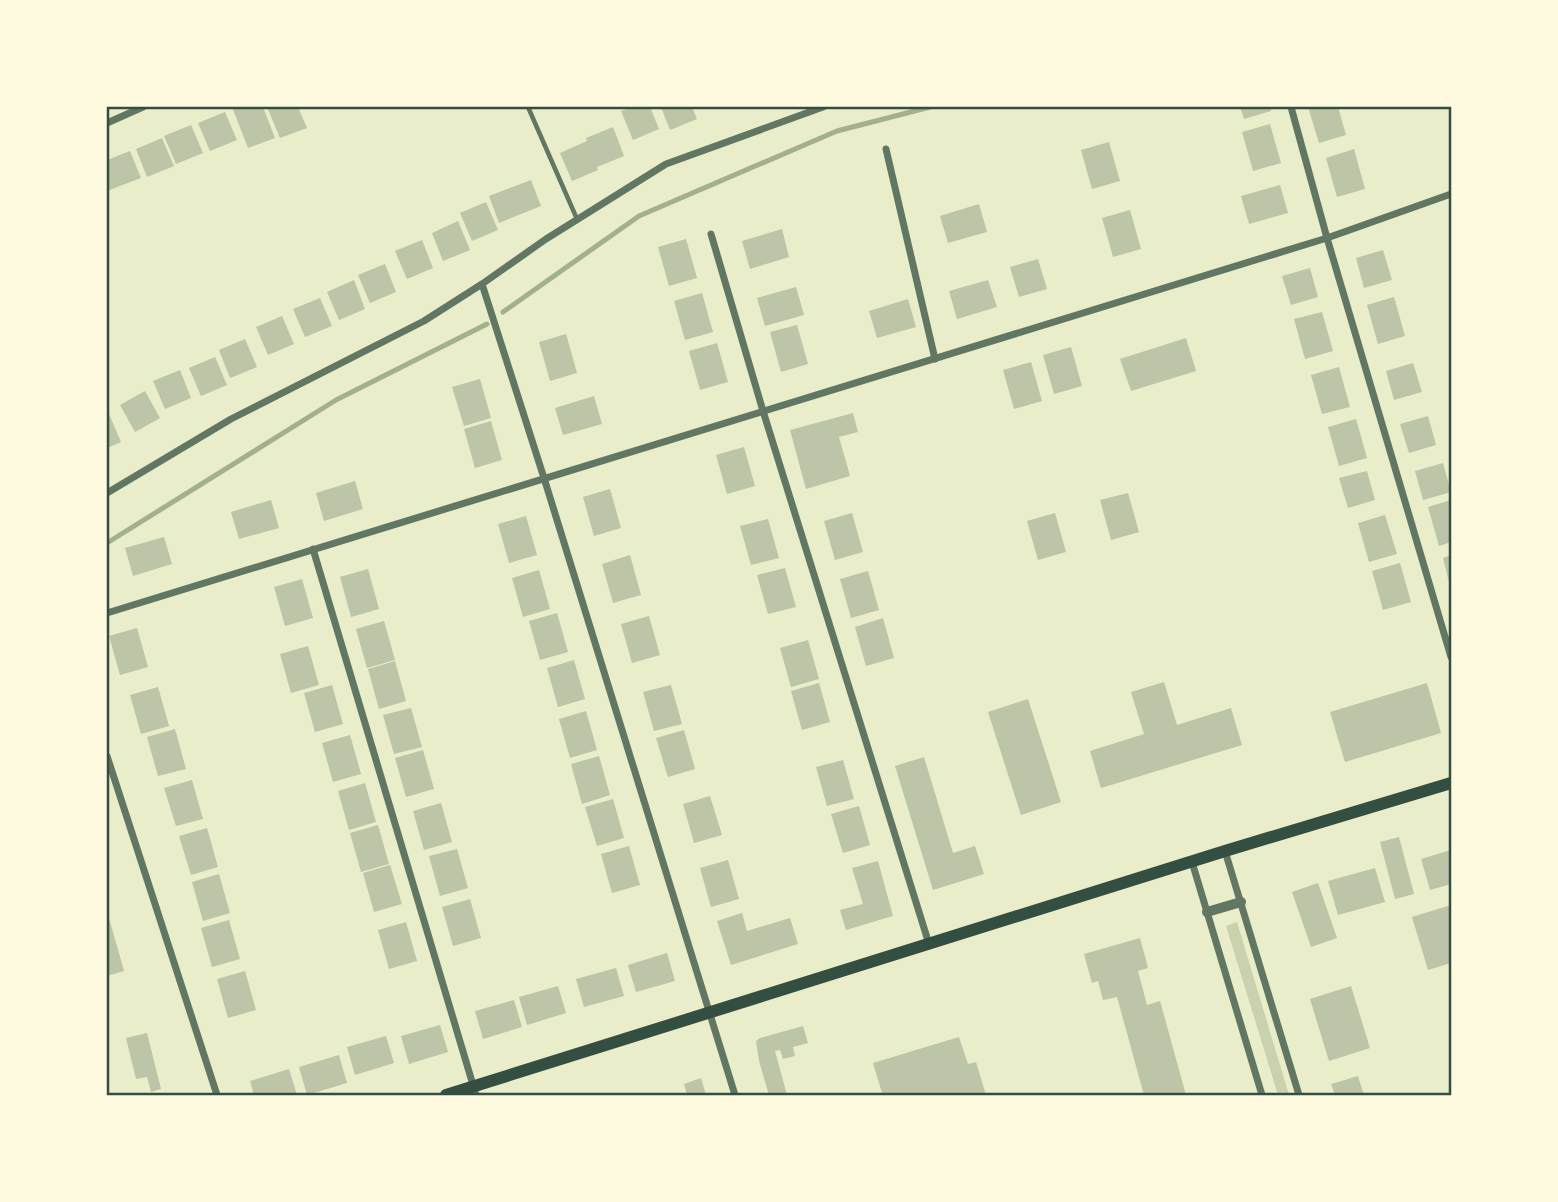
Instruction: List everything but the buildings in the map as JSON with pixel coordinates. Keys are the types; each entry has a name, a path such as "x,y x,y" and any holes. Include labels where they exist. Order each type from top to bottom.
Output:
{"main road":[{"path":"446,1095 475,1091 709,1013 1451,783"}],"street":[{"path":"107,123 143,107"},
{"path":"107,493 232,419 425,321 546,239 666,164 823,107"},
{"path":"1291,107 1451,657"},
{"path":"886,149 934,359"},
{"path":"107,613 1327,238 1451,194"},
{"path":"711,234 763,411 929,944"},
{"path":"482,284 735,1095"},
{"path":"313,549 475,1091"},
{"path":"107,756 217,1095"},
{"path":"1226,851 1299,1095"},
{"path":"1192,862 1262,1095"},
{"path":"1207,912 1241,902"}],"lane":[{"path":"528,107 578,220"}],"green space":[{"path":"1237,922 1289,1095 1278,1095 1226,926"}],"waterway":[{"path":"503,312 639,216 837,131 930,107"},
{"path":"107,543 336,400 487,324"}]}
